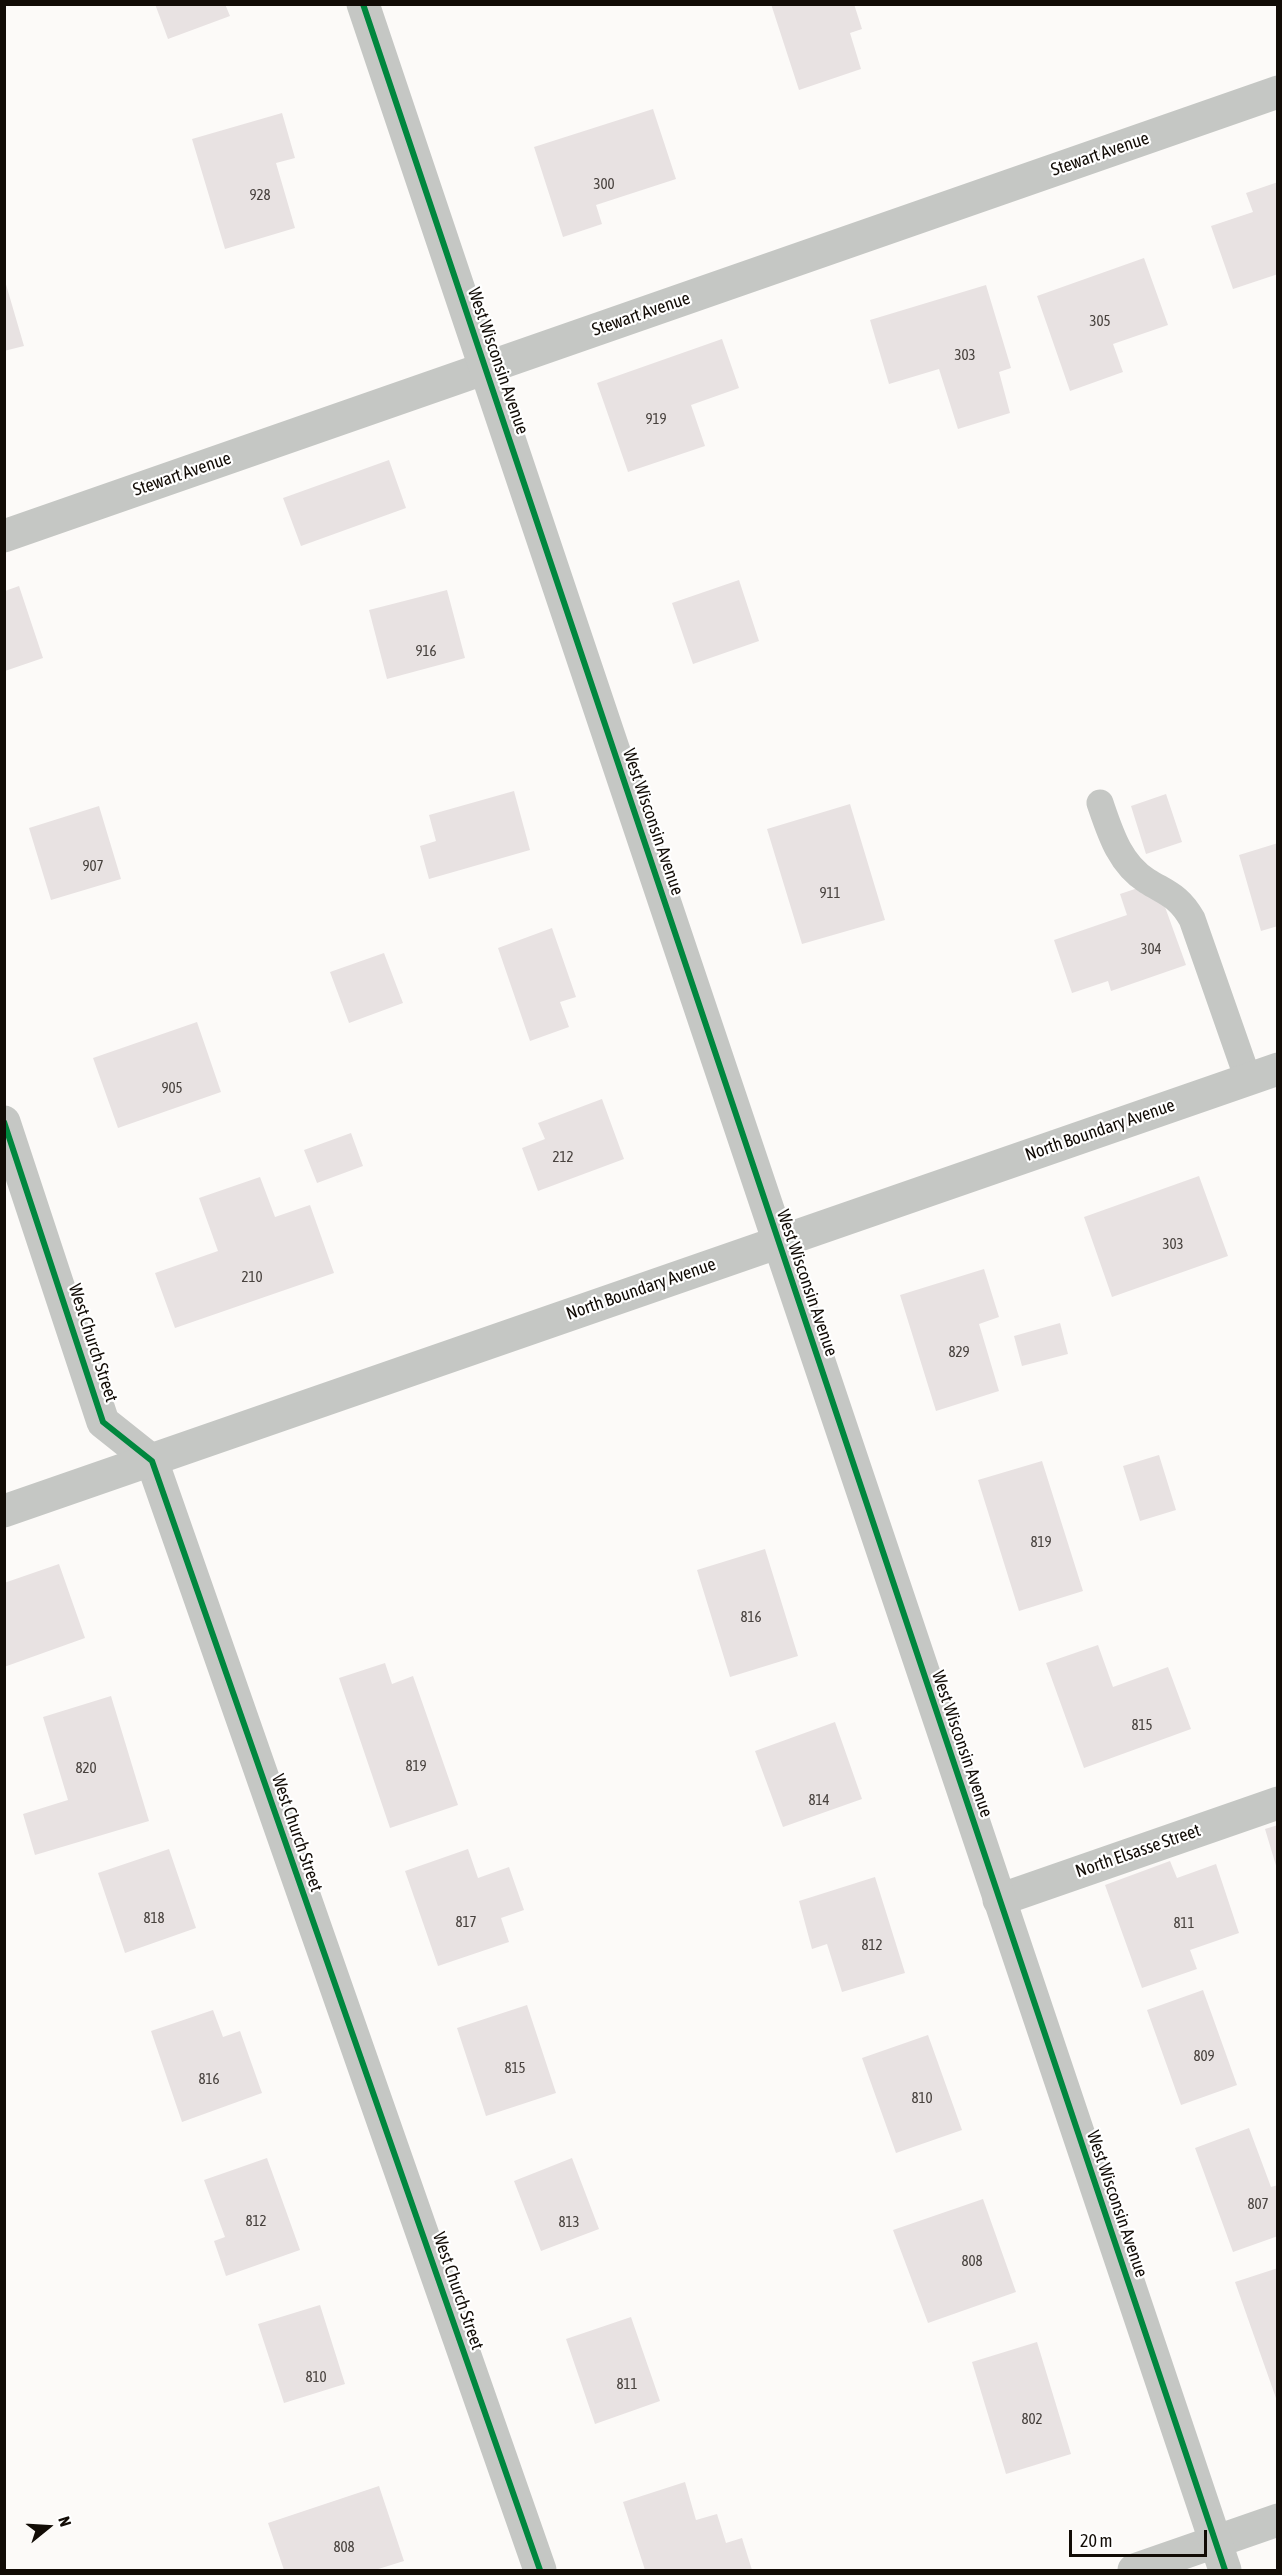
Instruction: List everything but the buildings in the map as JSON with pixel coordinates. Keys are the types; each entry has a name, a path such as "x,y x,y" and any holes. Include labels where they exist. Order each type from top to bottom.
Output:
{"street":[{"name":"West Wisconsin Avenue","path":"363,4 1220,2556"},
{"name":"Stewart Avenue","path":"4,536 1278,92"},
{"name":"North Boundary Avenue","path":"4,1511 1263,1074"},
{"name":"West Church Street","path":"4,1122 103,1422 152,1461 540,2571"},
{"name":"North Elsasse Street","path":"999,1900 1278,1803"},
{"path":"1134,2571 1220,2556 1278,2520"}],"lane":[{"path":"1100,803 1112,839 1126,862 1146,880 1167,890 1183,903 1263,1074"}],"cycle path":[{"path":"363,4 1225,2570"},
{"path":"4,1122 103,1422 152,1461 540,2570"}]}
